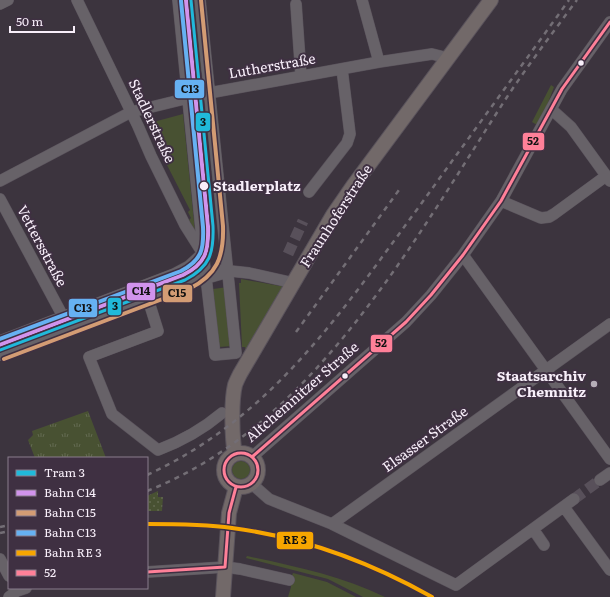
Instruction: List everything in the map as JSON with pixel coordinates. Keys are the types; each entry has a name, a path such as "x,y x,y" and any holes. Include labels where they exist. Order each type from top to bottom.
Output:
{"main road":[{"name":"Fraunhoferstraße","path":"235,454 233,444 235,385 240,374 333,215 396,126 491,0"},
{"path":"244,453 252,457 257,464 258,471 257,478 252,484 243,488 236,487 228,482 224,474 224,466 228,459 235,454 244,453"},
{"path":"223,597 228,513 236,487"}],"street":[{"path":"0,4 8,0"},
{"name":"Stadlerstraße","path":"77,0 131,112 150,156 185,225 203,253"},
{"path":"178,0 203,253 215,355 236,353 200,0"},
{"path":"362,0 379,62"},
{"path":"296,4 302,76"},
{"name":"Altchemnitzer Straße","path":"252,457 406,322 431,296 463,255 501,201 551,109 572,74 610,22"},
{"name":"Lutherstraße","path":"0,181 131,112 209,93 379,62 432,54 448,58"},
{"path":"309,192 347,143 350,134 342,69"},
{"path":"501,201 541,218 546,218 608,178 571,127 551,109"},
{"name":"Vettersstraße","path":"0,199 70,328"},
{"path":"0,341 174,274 189,266 203,253"},
{"path":"463,255 610,459"},
{"path":"189,266 205,272 249,274 294,283"},
{"path":"0,355 148,299 205,272"},
{"path":"148,299 158,331 89,357 112,414 158,450 187,437 222,413"},
{"name":"Elsasser Straße","path":"332,524 610,324"},
{"path":"600,480 610,473"},
{"path":"252,484 269,499 332,524 456,585 574,499"},
{"path":"564,507 610,570"},
{"path":"533,529 544,545"},
{"path":"0,559 8,574"},
{"path":"148,572 225,567 289,580"}],"green space":[{"path":"181,0 197,0 204,71 192,72 188,27 182,9"},
{"path":"551,85 554,87 546,108 537,125 532,122"},
{"path":"197,111 204,111 214,211 207,211"},
{"path":"183,114 195,231 189,220 191,218 188,212 190,210 146,124"},
{"path":"177,275 180,284 84,321 80,312"},
{"path":"241,279 280,286 280,284 283,286 246,351 245,347 242,347 239,283 241,283"},
{"path":"228,287 233,346 219,347 213,289"},
{"path":"88,411 106,457 35,457 28,440 33,435 32,431"},
{"path":"237,461 245,461 250,466 248,477 245,479 237,479 232,474 232,466"},
{"path":"158,491 158,497 163,497 162,511 148,511 148,496"},
{"path":"247,556 335,577 385,597 363,597 328,579 246,558"},
{"path":"293,573 327,582 356,597 288,597 291,587 290,580"}],"tunnel":[{"path":"288,254 303,221"},
{"path":"574,499 600,480"}],"tram line":[{"name":"3","path":"0,350 185,280 200,270 209,258 213,244 213,226 191,0"},
{"path":"4,344 53,330"}],"railway":[{"path":"148,474 192,451 232,423 268,392 302,358 363,283 569,0"},
{"path":"148,490 207,461 261,422 310,375 355,323 396,267 435,210 532,60 577,0"},
{"path":"296,332 399,190"},
{"path":"0,527 8,525"},
{"path":"0,533 8,531"}],"rail line":[{"name":"C14","path":"0,345 183,275 197,266 204,256 208,243 208,226 186,0"},
{"name":"C15","path":"4,359 189,289 199,284 206,278 217,264 222,247 223,226 201,0"},
{"name":"C13","path":"0,339 181,271 193,263 200,253 203,242 203,227 181,1"}],"transit line":[{"name":"52","path":"252,457 406,322 431,295 463,255 501,201 562,89 610,22"},
{"name":"52","path":"238,453 244,453 248,454 255,460 258,470 257,477 251,484 244,487 238,487 234,486 227,480 224,473 224,467 225,463 231,456 238,453"},
{"name":"52","path":"225,567 229,513 236,487"},
{"path":"148,524 190,524 221,527 258,532 284,538 360,562 432,597"},
{"name":"52","path":"148,572 225,567"}],"place":[{"name":"Stadlerplatz","path":"204,186"},
{"name":"Staatsarchiv Chemnitz","path":"594,384"}]}
